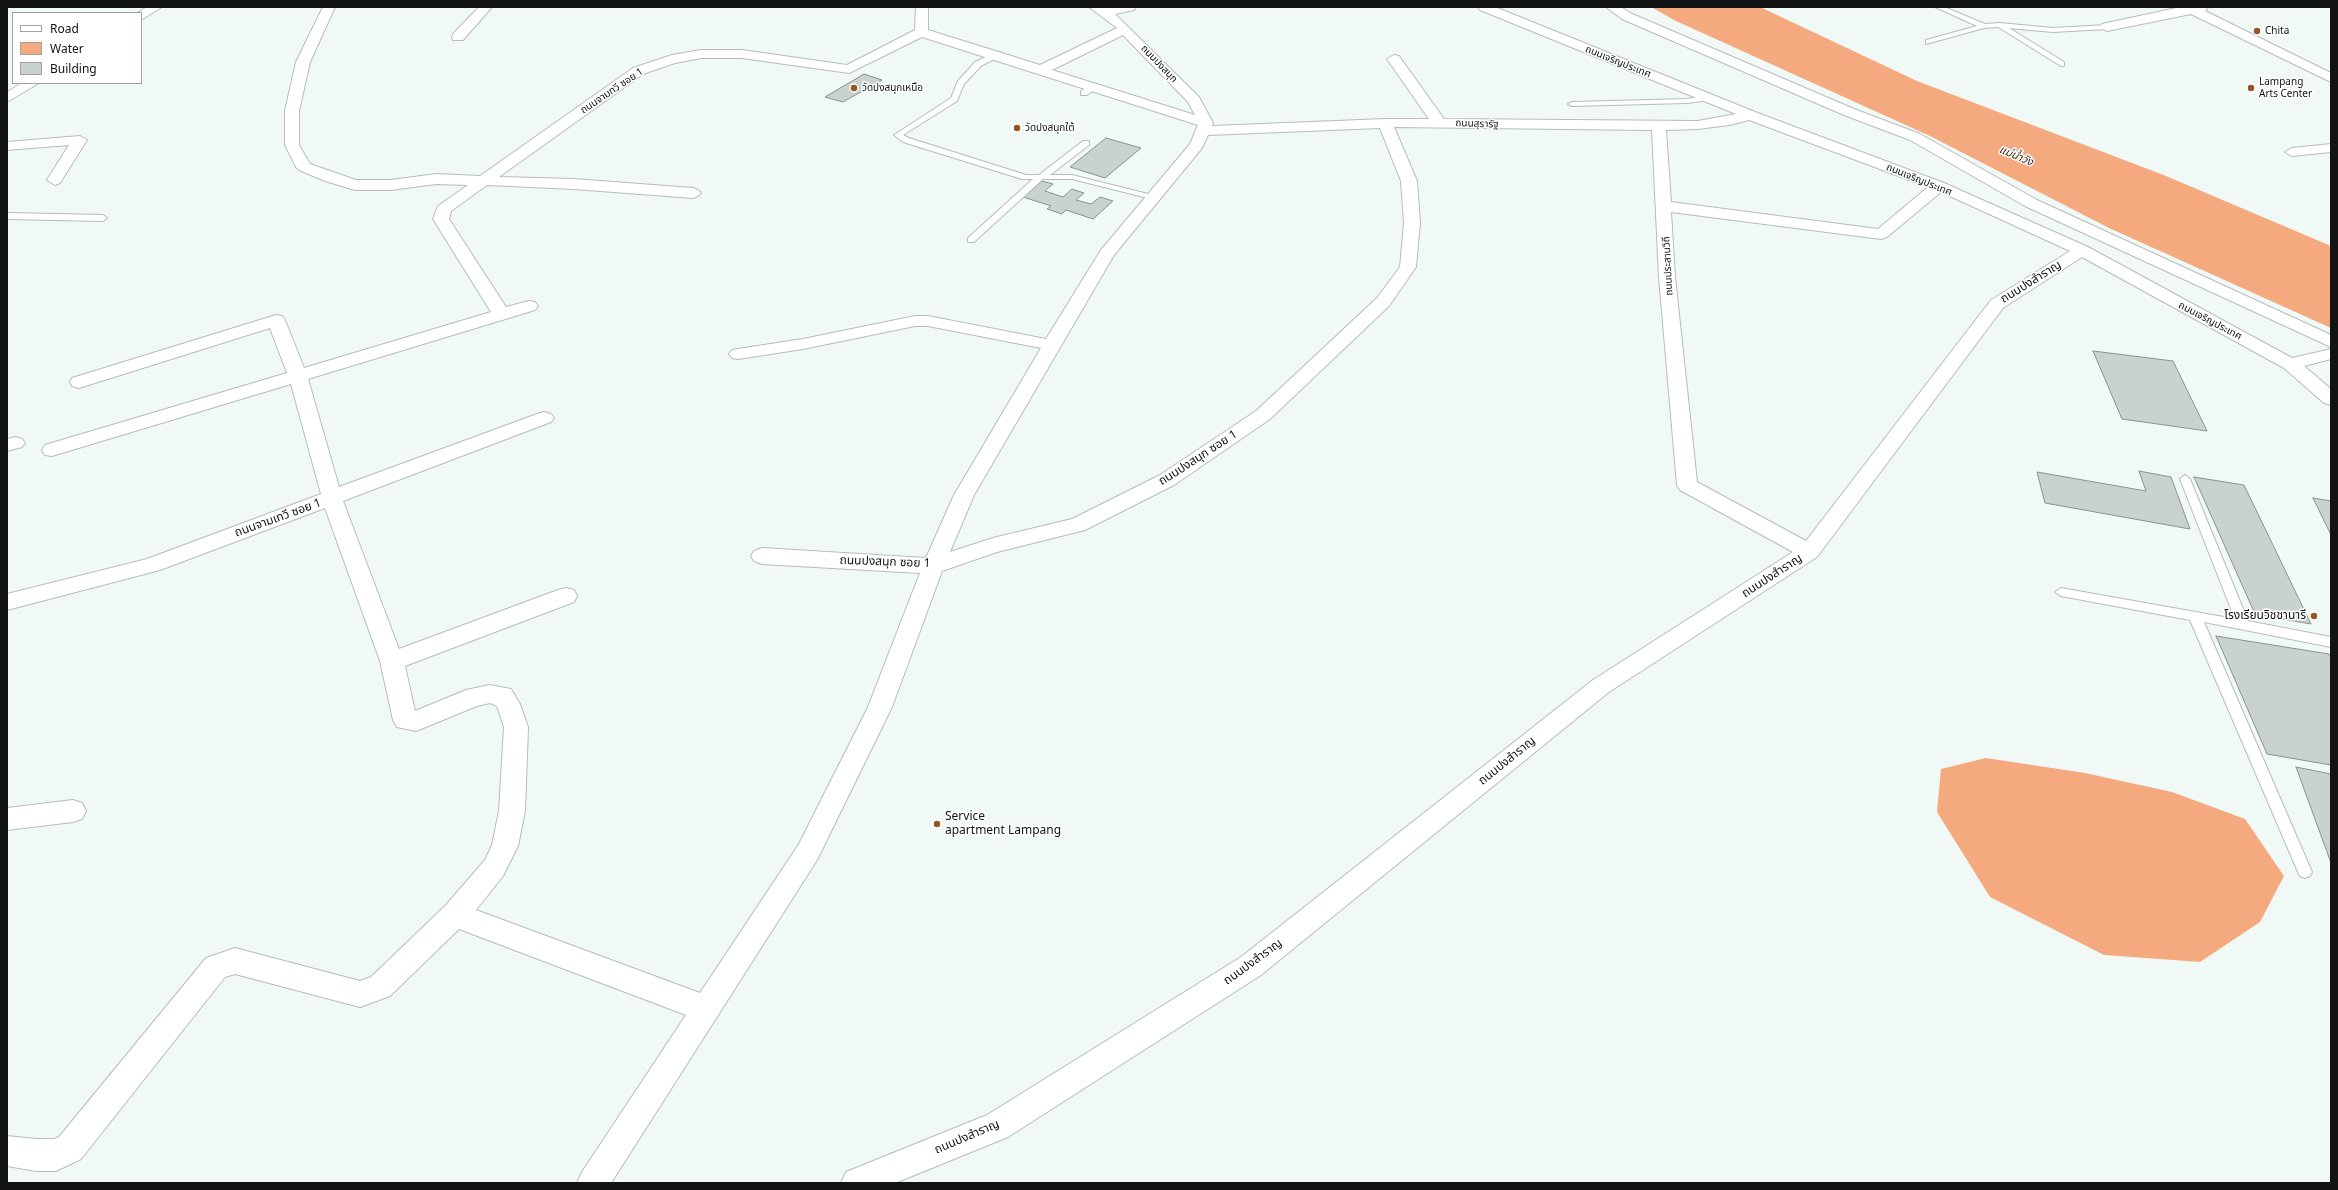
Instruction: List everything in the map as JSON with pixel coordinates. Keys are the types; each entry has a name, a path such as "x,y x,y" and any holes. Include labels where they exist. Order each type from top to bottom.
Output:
{"street":[{"path":"142,15 156,7"},
{"path":"328,7 303,62 292,111 292,145 304,167 330,178 355,185 391,185 436,179 581,184 692,193"},
{"path":"458,37 486,7"},
{"path":"593,1183 808,852 880,707 933,566 964,495 1107,253 1197,145 1205,127 1089,89 997,54 921,32 922,7"},
{"path":"1101,10 1130,7"},
{"name":"ถนนเจริญประเทศ","path":"1484,7 1706,98 1938,186 2082,250 2290,364 2331,399"},
{"path":"1612,7 1626,16 1849,112 1915,137 2031,203 2331,342"},
{"path":"2106,27 2190,8 2209,7"},
{"path":"2190,8 2233,31 2331,78"},
{"name":"ถนนปงสนุก","path":"1101,10 1125,29 1194,100 1205,127"},
{"path":"1042,70 1125,29"},
{"name":"ถนนจามทวี ซอย 1","path":"502,315 440,219 444,209 638,71 666,61 701,54 742,54 849,69 921,32"},
{"path":"1394,59 1439,123"},
{"path":"7,98 30,84"},
{"name":"ถนนสุรารัฐ","path":"1205,127 1385,123 1659,126 1698,125 1729,121 1750,115"},
{"name":"ถนนปงสนุก ซอย 1","path":"762,556 933,566 993,545 1078,524 1168,480 1263,415 1383,302 1408,267 1412,223 1409,181 1385,123"},
{"name":"ถนนประสานวิถี","path":"1659,126 1667,277 1687,485 1809,552"},
{"path":"7,146 80,140 55,180"},
{"path":"2292,152 2331,148"},
{"path":"1664,206 1881,234 1938,186"},
{"name":"ถนนปงสำราญ","path":"857,1183 996,1126 1251,966 1601,686 1809,552 1997,304 2082,250"},
{"path":"52,450 298,377 529,306"},
{"path":"7,1151 36,1156 56,1155 70,1148 216,967 235,961 360,994 380,987 455,915 494,868 505,846 512,811 516,727 503,696 490,694 474,697 416,721 405,720 392,661 332,498 298,377 276,320 79,382"},
{"path":"738,354 803,344 915,321 928,321 1052,344"},
{"path":"2290,364 2331,354"},
{"name":"ถนนจามเทวี ซอย 1","path":"7,602 152,565 544,418"},
{"path":"392,661 566,596"},
{"path":"7,819 73,811"},
{"path":"455,915 706,1008"}],"lane":[{"path":"1938,7 1984,26"},
{"path":"2000,25 2061,64"},
{"path":"1929,42 1984,26 2000,25 2053,30 2106,27"},
{"path":"997,54 978,64 961,83 954,99 898,135 906,140 1025,177 1072,177 1153,198"},
{"path":"1572,104 1687,101 1706,98"},
{"path":"971,240 1041,177 1086,142"},
{"path":"7,216 103,218"},
{"path":"2184,479 2243,625"},
{"path":"2062,592 2331,642"},
{"path":"2196,616 2305,872"}],"water":[{"name":"แม่น้ำวัง","path":"1651,7 1760,7 1917,81 2166,176 2331,246 2331,328 2109,228 1930,136 1676,21"},
{"path":"1986,758 2085,773 2172,792 2245,819 2284,876 2260,922 2200,962 2104,955 1990,897 1937,812 1941,769"}],"building":[{"name":"วัดปงสนุกเหนือ","path":"864,74 882,80 843,102 825,97"},
{"path":"1106,138 1141,148 1105,178 1070,167"},
{"path":"1042,181 1053,184 1045,191 1063,197 1072,189 1084,193 1076,200 1091,204 1100,197 1113,201 1093,219 1066,210 1062,214 1047,209 1051,206 1023,197"},
{"path":"2093,351 2173,361 2207,431 2122,419"},
{"path":"2139,471 2171,477 2190,529 2045,503 2037,472 2146,491"},
{"path":"2194,477 2244,485 2311,624 2255,614"},
{"path":"2313,498 2331,501 2331,535"},
{"path":"2216,636 2329,654 2331,658 2331,765 2267,754"},
{"path":"2296,767 2331,774 2331,863"}],"place":[{"name":"Chita","path":"2257,31"},
{"name":"วัดปงสนุกเหนือ","path":"854,88"},
{"name":"Lampang Arts Center","path":"2251,88"},
{"name":"วัดปงสนุกใต้","path":"1017,128"},
{"name":"โรงเรียนวิชชานารี","path":"2314,616"},
{"name":"Service apartment Lampang","path":"937,824"}]}
